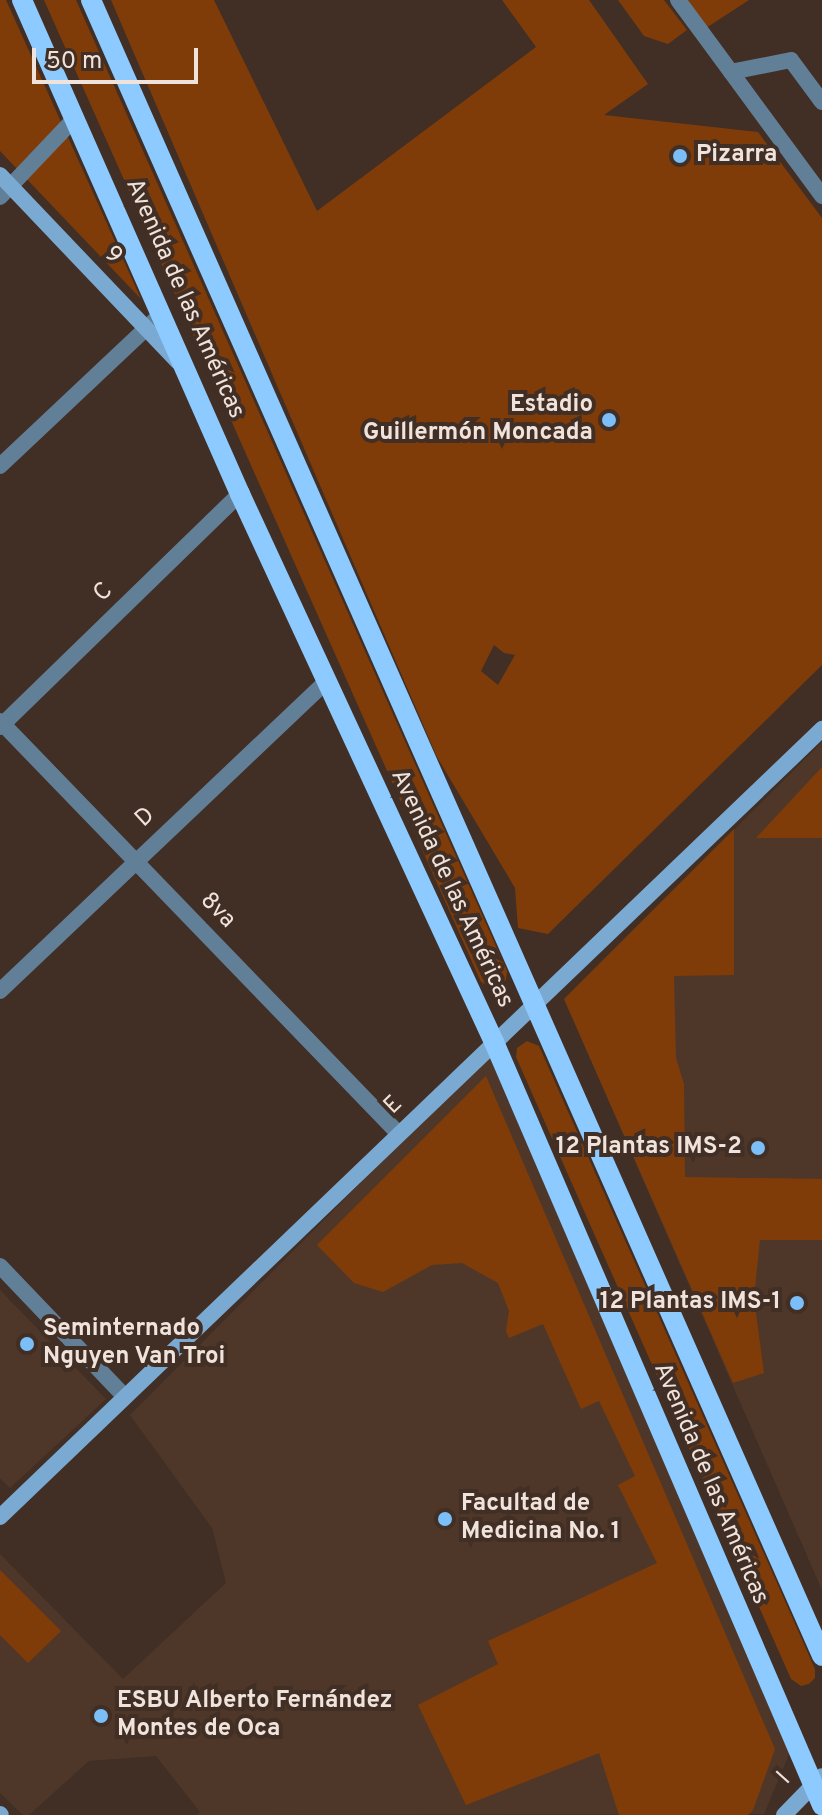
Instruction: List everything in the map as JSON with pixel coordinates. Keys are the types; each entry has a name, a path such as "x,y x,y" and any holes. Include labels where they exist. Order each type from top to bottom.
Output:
{"main road":[{"name":"Avenida de las Américas","path":"22,0 163,313 240,494 494,1042 817,1780 822,1805"},
{"name":"Avenida de las Américas","path":"91,0 822,1656"}],"street":[{"path":"678,0 822,196"},
{"path":"731,72 791,60 822,102"},
{"path":"4,186 75,118"},
{"name":"9","path":"4,186 189,372"},
{"path":"0,466 163,313"},
{"name":"C","path":"1,724 240,494"},
{"name":"D","path":"0,991 326,682"},
{"name":"8va","path":"1,724 399,1134"},
{"name":"E","path":"0,1517 822,729"},
{"path":"0,1266 125,1397"},
{"name":"I","path":"784,1815 817,1780"}],"shaded area":[{"path":"0,0 6,0 141,299 0,151"},
{"path":"44,0 76,0 507,971 506,980 499,986 489,987 481,982"},
{"path":"111,0 214,0 317,211 536,47 502,0 589,0 648,84 604,115 758,132 822,218 822,665 548,934 518,928 515,888 437,757","holes":["494,645 504,653 515,655 498,685 481,671"]},
{"path":"618,0 664,0 687,30 668,44 644,36"},
{"path":"688,0 749,0 706,28"},
{"path":"822,742 822,1590 564,999"},
{"path":"822,767 822,838 756,838"},
{"path":"734,829 734,975 674,976 676,1058 684,1084 685,1177 822,1179 822,1240 760,1240 754,1298 764,1373 733,1383 564,999"},
{"path":"527,1041 539,1046 815,1669 815,1678 809,1684 801,1686 791,1679 516,1057 517,1048"},
{"path":"490,1053 790,1752 764,1814 198,1815 200,1812 156,1756 89,1761 29,1815 23,1815 0,1793 0,1554 123,1679 226,1583 212,1528 130,1415"},
{"path":"486,1076 775,1749 753,1810 748,1815 619,1815 599,1753 466,1805 418,1705 498,1664 488,1641 657,1563 618,1485 635,1476 599,1401 581,1409 543,1324 509,1338 506,1331 509,1311 498,1283 462,1263 432,1265 383,1292 354,1283 317,1245"},
{"name":"Seminternado Nguyen Van Troi","path":"0,1290 106,1399 10,1488 0,1478"},
{"path":"0,1570 61,1631 28,1663 0,1635"}],"place":[{"name":"Pizarra","path":"680,156"},
{"name":"Estadio Guillermón Moncada","path":"609,420"},
{"name":"12 Plantas IMS-2","path":"758,1148"},
{"name":"12 Plantas IMS-1","path":"797,1303"},
{"name":"Seminternado Nguyen Van Troi","path":"27,1344"},
{"name":"Facultad de Medicina No. 1","path":"445,1519"},
{"name":"ESBU Alberto Fernández Montes de Oca","path":"101,1716"}]}
